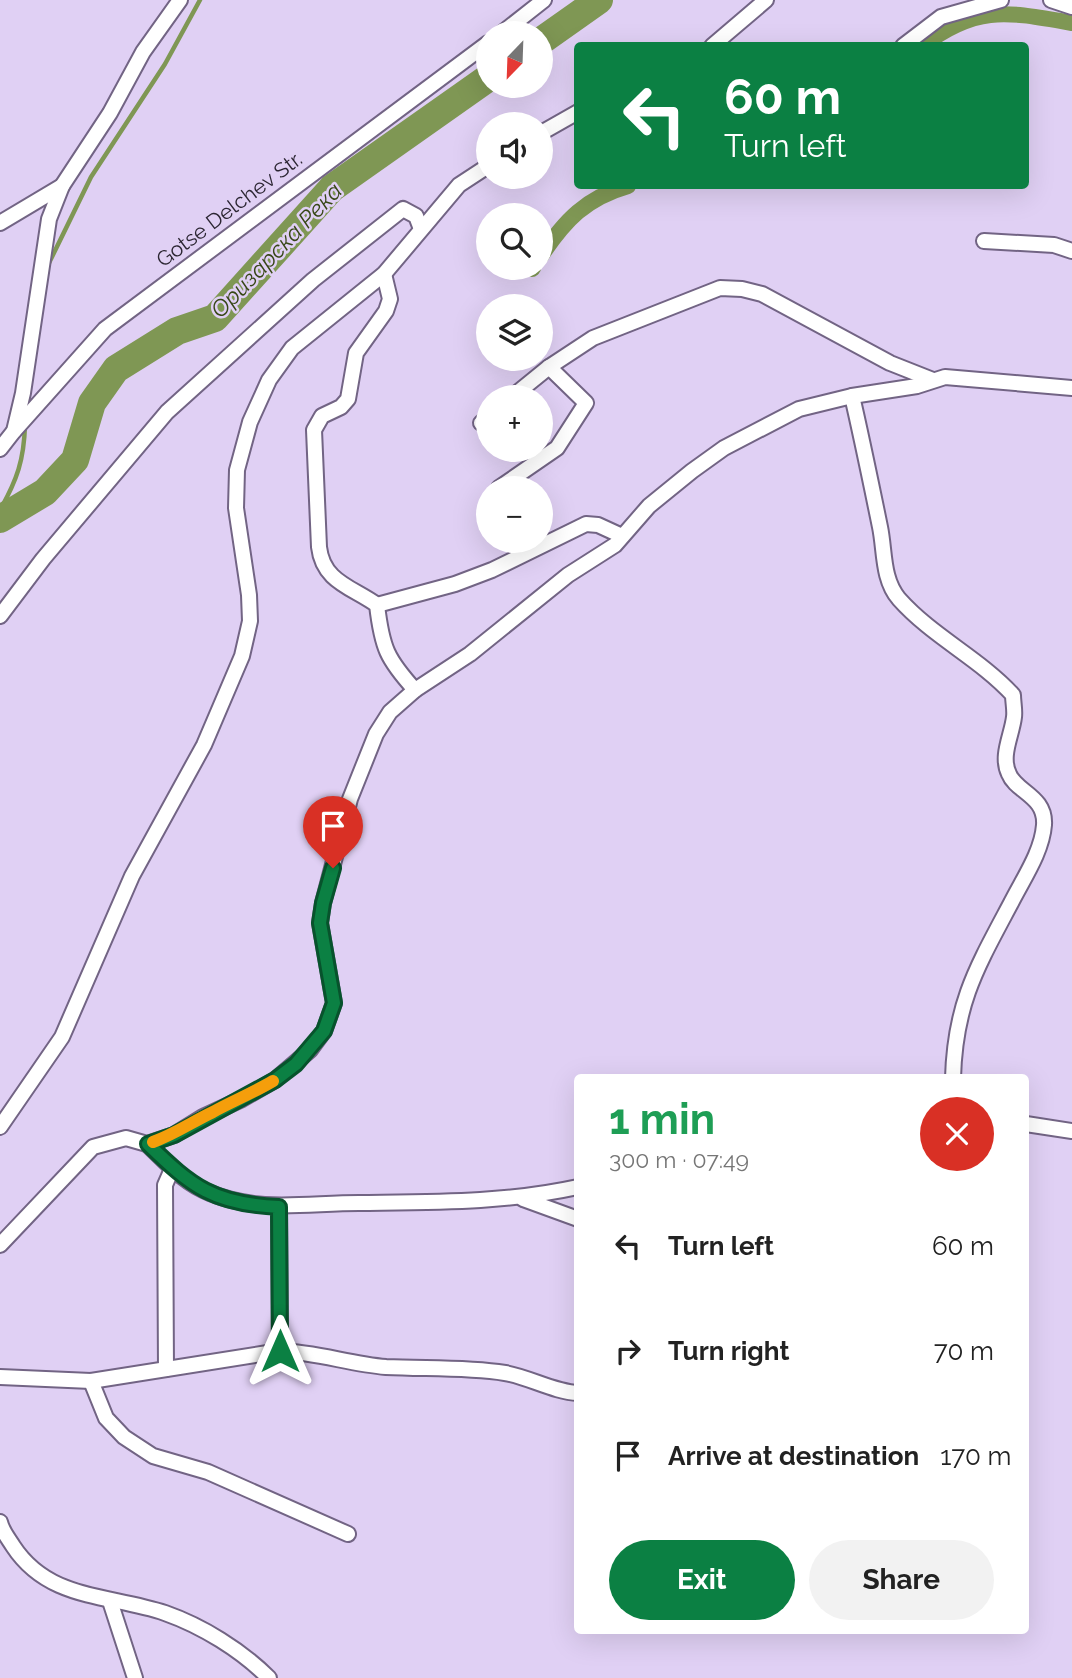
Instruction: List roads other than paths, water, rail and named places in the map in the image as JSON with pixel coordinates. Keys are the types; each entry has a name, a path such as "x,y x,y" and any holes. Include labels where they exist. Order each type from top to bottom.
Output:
{"street":[{"path":"14,431 23,393 49,219 62,186 110,113 143,52 180,0"},
{"path":"517,21 544,0"},
{"path":"717,42 766,0"},
{"path":"908,42 941,17 1001,0"},
{"path":"1051,0 1072,7"},
{"name":"Gotse Delchev Str.","path":"0,449 105,329 476,52"},
{"path":"553,126 574,114"},
{"path":"0,1127 62,1037 132,876 204,745 242,656 250,621 249,595 236,508 237,470 250,422 269,380 292,348 384,274 459,185 476,174"},
{"path":"0,223 62,186"},
{"path":"0,616 43,559 167,412 313,280 403,209 416,216 421,229"},
{"path":"984,241 1054,245 1072,251"},
{"path":"384,274 390,299 386,312 356,353 348,399 341,407 322,416 314,430 320,561 332,578 377,605 455,584 492,570 586,524 598,525 622,536"},
{"path":"553,364 593,338 720,288 742,289 762,294 890,363 933,380"},
{"path":"527,385 544,371"},
{"path":"516,476 557,448 586,403 553,371"},
{"path":"148,1144 174,1135 275,1080 296,1064 324,1031 334,1003 320,923 350,799 376,734 390,712 415,690 470,654 568,575 615,545 649,506 724,448 799,409 852,396 962,376 1072,388"},
{"path":"852,396 881,533 884,563 891,583 897,596 923,622 993,674 1013,695 1014,717 1005,758 1009,776 1038,803 1045,822 1040,844 1028,870 967,987 957,1027 953,1074"},
{"path":"377,605 380,627 390,660 415,690"},
{"path":"1029,1124 1072,1131"},
{"path":"0,1245 93,1147 126,1138 148,1144 172,1169 190,1182 219,1196 252,1206 522,1198 574,1188"},
{"path":"166,1369 165,1185 172,1169"},
{"path":"522,1198 574,1218"},
{"path":"279,1207 280,1351"},
{"path":"0,1377 90,1381 280,1351 303,1352 337,1361 386,1367 486,1370 574,1392"},
{"path":"90,1381 106,1418 124,1437 153,1456 208,1472 348,1534"},
{"path":"0,1522 22,1559 47,1579 71,1592 163,1613 199,1627 269,1678"},
{"path":"110,1601 135,1678"}],"waterway":[{"path":"48,265 91,177 165,64 200,0"},
{"name":"Оризарска Река","path":"553,33 599,0"},
{"path":"928,42 960,23 977,17 1011,14 1072,23"},
{"name":"Оризарска Река","path":"0,519 45,492 75,460 92,403 116,369 177,331 215,318 332,188 476,86"},
{"path":"553,240 568,221 588,204 619,189"},
{"path":"0,510 18,469 25,425"}]}
